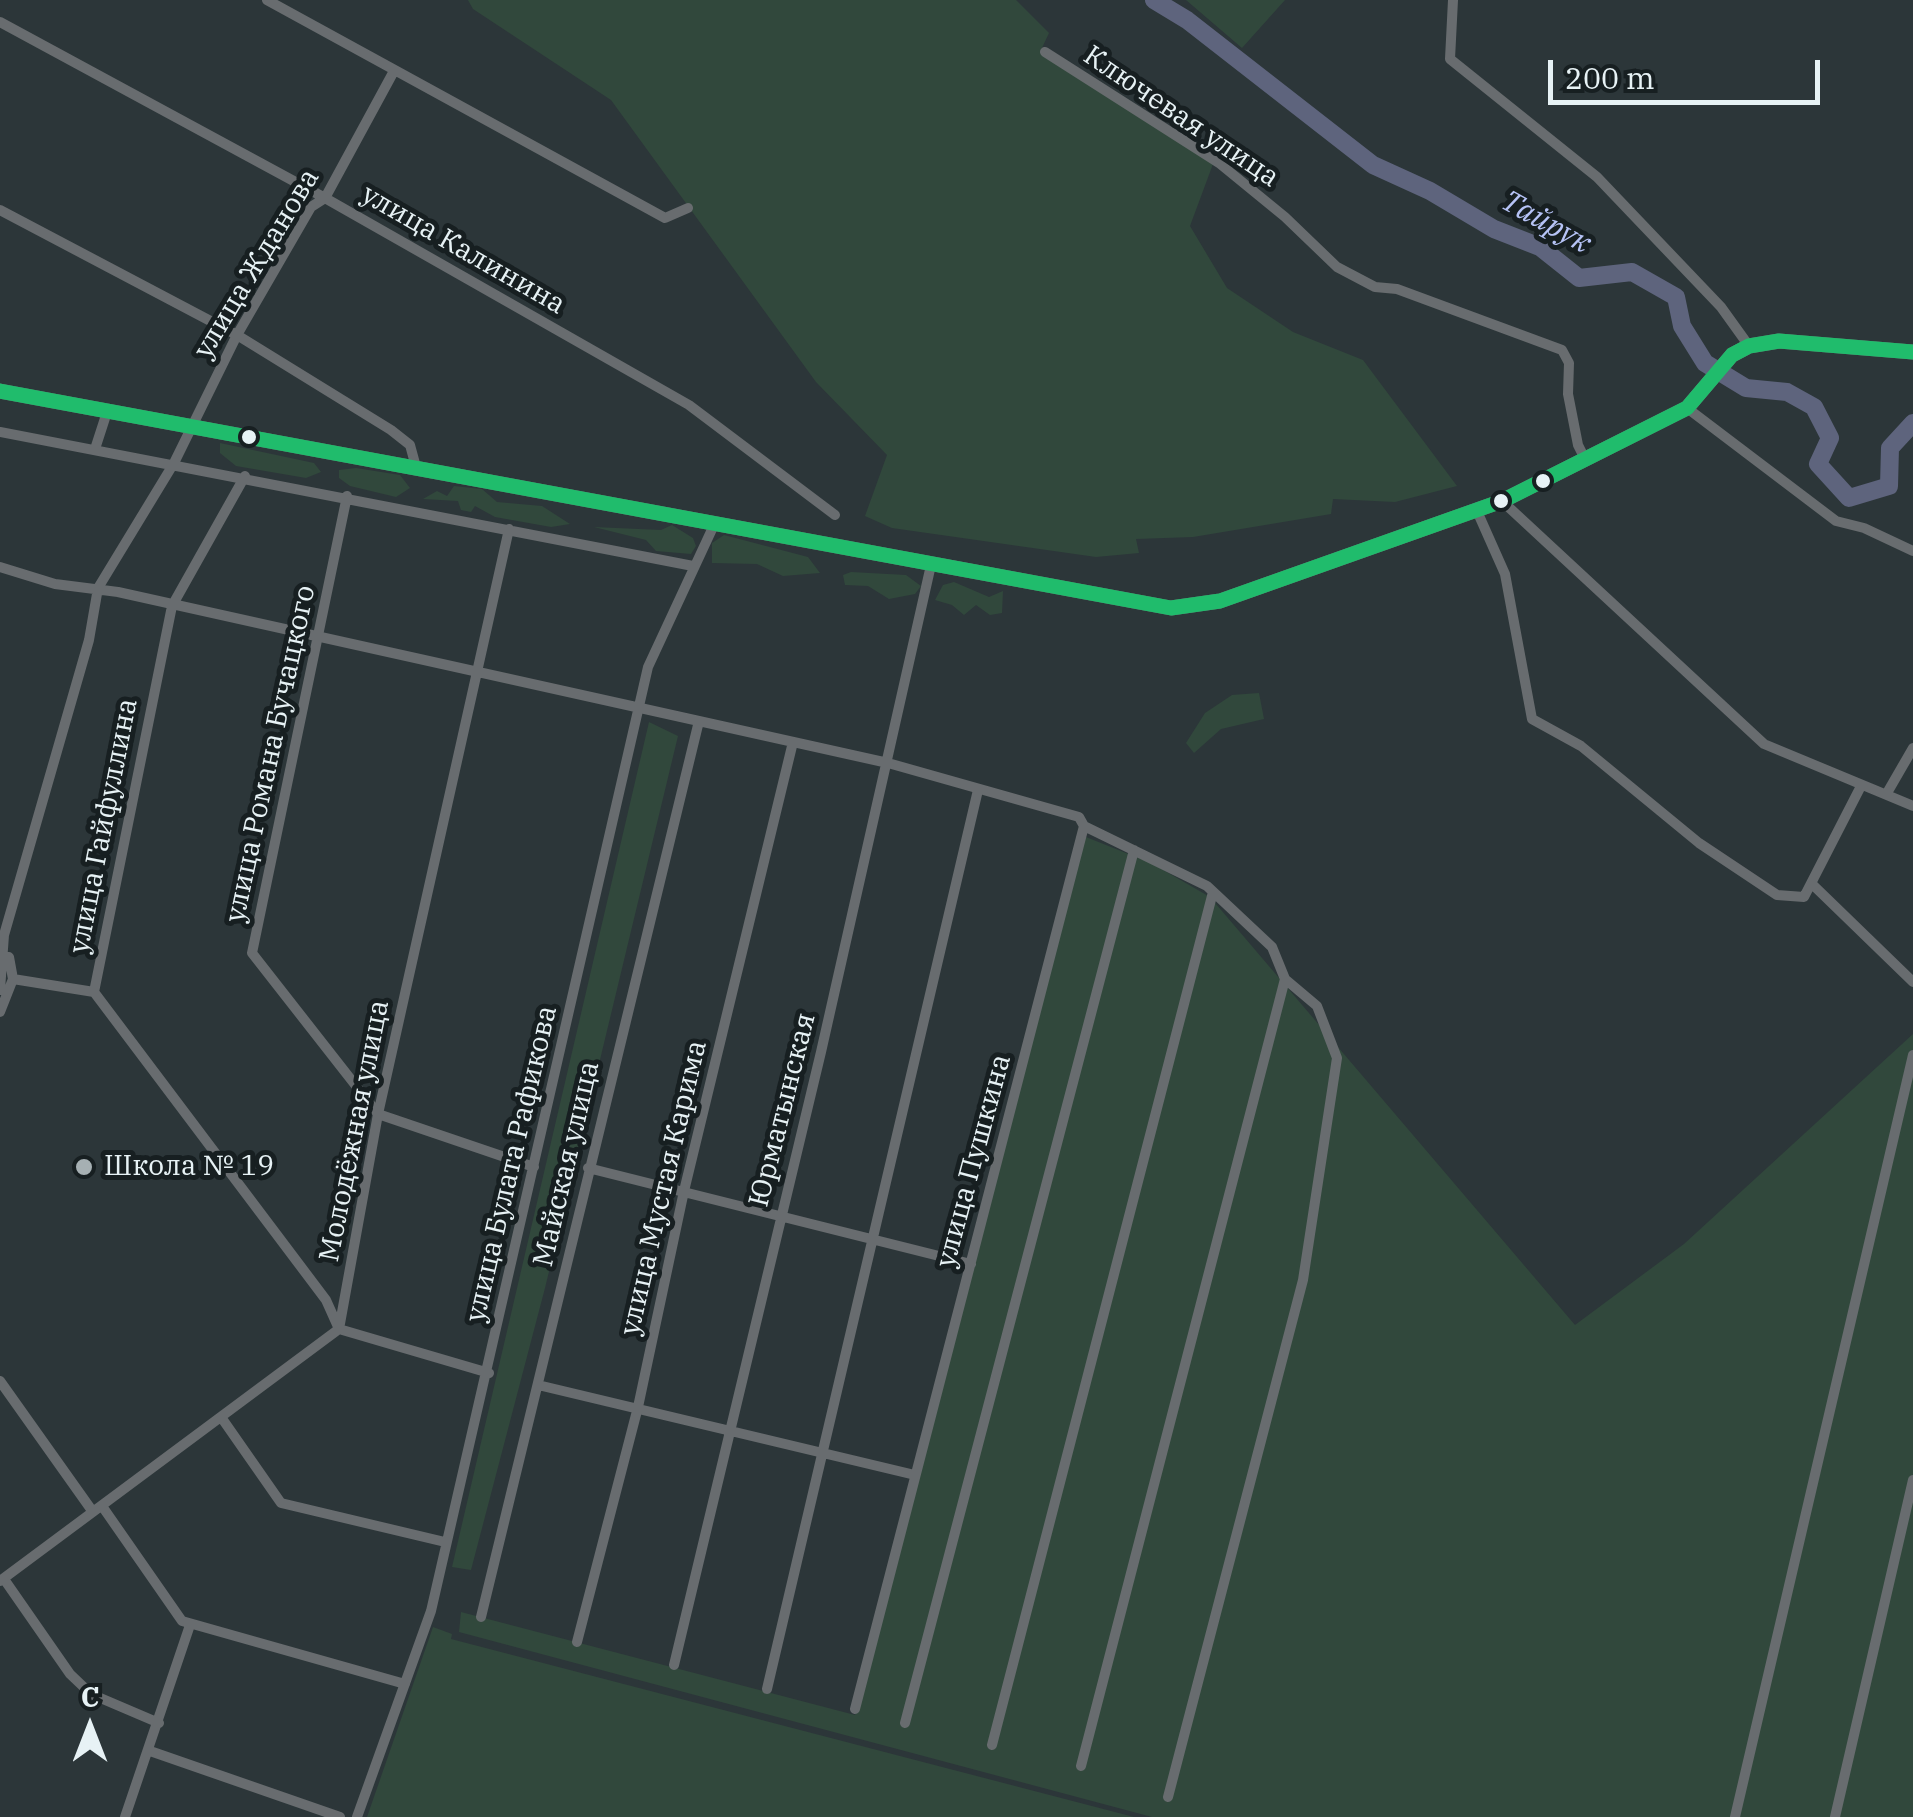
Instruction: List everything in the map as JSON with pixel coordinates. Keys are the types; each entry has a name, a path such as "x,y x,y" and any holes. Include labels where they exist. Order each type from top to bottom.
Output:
{"street":[{"path":"267,0 665,218 688,208"},
{"path":"1453,0 1450,59 1596,177 1721,307 1748,346"},
{"name":"улица Калинина","path":"0,22 325,198 689,405 835,515"},
{"name":"Ключевая улица","path":"1045,52 1218,163 1285,216 1336,268 1376,287 1397,288 1562,350 1568,363 1568,394 1578,445 1585,459"},
{"name":"улица Жданова","path":"0,990 2,935 89,640 98,588 174,462 237,335 311,206 325,198 394,71"},
{"path":"0,210 237,335 391,430 410,445 416,467"},
{"path":"0,391 1171,608 1220,601 1478,512 1687,408 1732,355 1748,346 1779,341 1913,352"},
{"path":"1687,408 1836,520 1864,528 1913,552"},
{"path":"95,449 107,412"},
{"path":"0,432 174,462 693,566"},
{"name":"улица Гайфуллина","path":"245,476 172,606 94,992 326,1300 339,1330"},
{"name":"улица Романа Бучацкого","path":"348,496 252,953 378,1114"},
{"path":"1502,500 1764,744 1860,788 1887,793 1913,806"},
{"path":"1478,512 1504,574 1532,719 1581,746 1699,843 1777,895 1804,897 1860,788"},
{"name":"улица Булата Рафикова","path":"357,1817 430,1611 489,1373 637,708 656,640 714,525"},
{"name":"Молодёжная улица","path":"339,1330 378,1114 510,529"},
{"name":"Юрматынская","path":"674,1665 888,763 931,564"},
{"path":"0,568 55,584 98,588 888,763 1079,816 1084,826 1214,892 1272,948 1285,979 1317,1006 1337,1058 1304,1280 1168,1797"},
{"name":"Майская улица","path":"481,1617 698,721"},
{"name":"улица Мустая Карима","path":"577,1642 638,1407 684,1190 793,742"},
{"path":"1887,793 1913,748"},
{"path":"767,1689 978,790"},
{"name":"улица Пушкина","path":"855,1709 1084,826"},
{"path":"905,1723 1134,850"},
{"path":"1812,884 1913,982"},
{"path":"992,1745 1214,892"},
{"path":"0,1012 13,979 2,935"},
{"path":"13,979 94,992"},
{"path":"1081,1766 1285,979"},
{"path":"1736,1817 1913,1055"},
{"path":"378,1114 534,1168"},
{"path":"588,1168 971,1264"},
{"path":"159,1722 91,1694 70,1674 2,1580 339,1330 489,1373"},
{"path":"0,1381 174,1615 190,1625 405,1684"},
{"path":"538,1385 916,1475"},
{"path":"221,1417 281,1503 445,1542"},
{"path":"1835,1817 1913,1480"},
{"path":"125,1817 190,1625"},
{"path":"150,1751 340,1817"}],"green space":[{"path":"468,0 1016,0 1049,33 1041,50 1213,164 1190,226 1227,288 1293,332 1363,360 1457,486 1395,502 1333,499 1331,514 1193,537 1136,539 1139,553 1096,557 892,528 865,516 887,455 816,382 611,100 473,9"},
{"path":"1186,0 1285,0 1242,48"},
{"path":"220,443 314,463 321,472 306,478 236,466 220,453"},
{"path":"356,468 400,475 410,488 396,497 350,486 339,478 339,470"},
{"path":"454,486 482,489 497,502 542,506 570,524 551,527 495,517 475,506 471,512 461,510 458,501 423,499 437,491 447,496"},
{"path":"672,525 693,538 696,546 691,554 656,551 646,540 594,527 661,530"},
{"path":"724,535 808,557 820,573 783,576 757,564 712,563 712,543"},
{"path":"843,575 906,575 921,586 915,594 889,599 868,586 845,585"},
{"path":"954,582 989,597 1003,591 1002,613 990,615 976,605 964,615 952,605 935,600 943,585"},
{"path":"1259,693 1264,719 1221,729 1194,753 1186,743 1205,713 1232,695"},
{"path":"649,722 678,736 545,1288 471,1570 452,1567"},
{"path":"1081,835 1151,863 1210,897 1575,1325 1684,1244 1913,1034 1913,1817 1152,1817 459,1632 461,1612 855,1715"},
{"path":"433,1627 452,1634 451,1639 1134,1817 367,1817"}],"waterway":[{"name":"Тайрук","path":"1154,0 1187,20 1373,165 1430,191 1494,229 1540,247 1579,278 1632,272 1676,297 1682,326 1705,363 1746,388 1787,392 1814,407 1830,438 1818,464 1849,498 1889,486 1890,448 1913,423"}],"transit line":[{"path":"0,391 1171,608 1220,601 1502,501 1687,408 1732,355 1749,346 1779,341 1913,352"}],"place":[{"name":"Школа № 19","path":"84,1167"}]}
